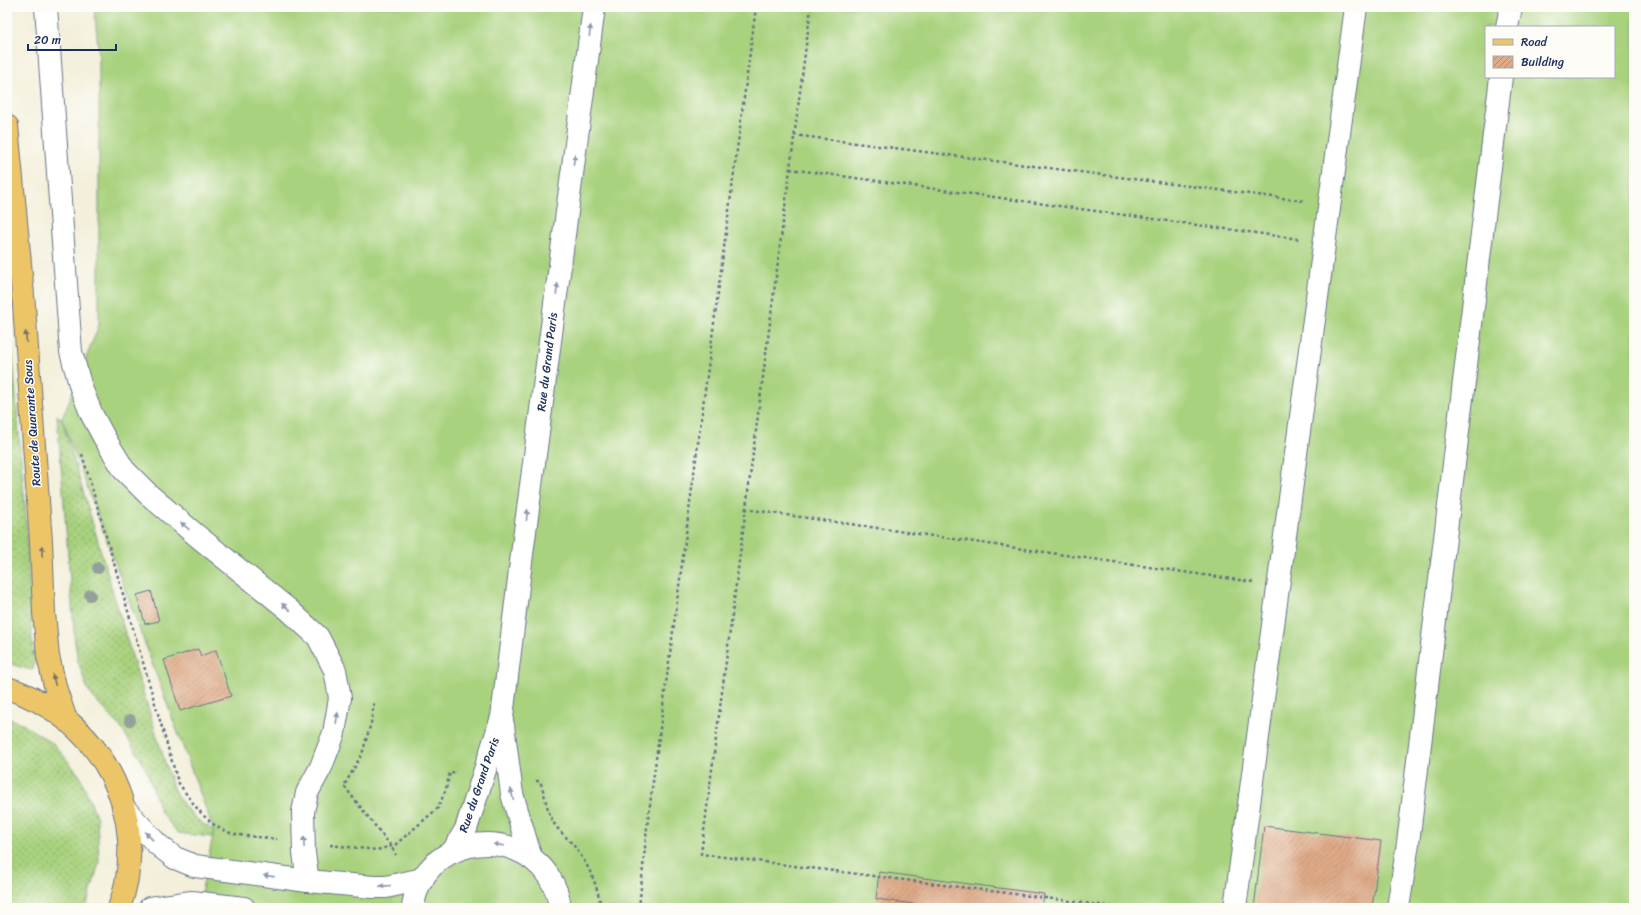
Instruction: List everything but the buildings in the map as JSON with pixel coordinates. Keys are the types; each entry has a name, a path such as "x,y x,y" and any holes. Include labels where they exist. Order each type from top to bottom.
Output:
{"main road":[{"name":"Route de Quarante Sous","path":"7,126 24,306 48,656 56,690 65,717"},
{"name":"Route de Quarante Sous","path":"7,688 33,698 65,717 83,734 99,753 112,775 121,798 127,822 129,847 128,871 119,908"}],"street":[{"path":"46,7 71,352 81,388 92,415 124,470 166,510 289,610 318,637 335,670 340,698 334,733 321,767 307,793 303,812 304,853 308,881"},
{"name":"Rue du Grand Paris","path":"453,851 466,829 502,717 594,7"},
{"path":"1235,908 1356,7"},
{"path":"1507,26 1511,7"},
{"path":"1398,908 1409,835 1501,78"},
{"name":"Rue du Grand Paris","path":"502,717 512,794 531,858"},
{"path":"123,807 157,844 175,858 195,866 308,881 380,887 423,879"},
{"path":"413,908 417,891 423,879 436,863 453,851 475,844 499,844 510,847 531,858 544,870 554,885 560,908"},
{"path":"150,908 192,902 244,908"}],"path":[{"path":"639,908 647,827 756,7"},
{"path":"811,7 701,854 1124,908"},
{"path":"794,135 1330,204"},
{"path":"790,169 1325,243"},
{"path":"745,508 1279,585"},
{"path":"374,703 371,723 362,754 344,786 392,846 396,855"}],"green space":[{"path":"94,7 1634,7 1634,908 198,908 214,831 62,419 99,325 99,56"},
{"path":"7,289 26,519 33,656 35,661 33,669 31,670 7,663"},
{"path":"57,415 62,419 131,653 173,788 192,815 219,833 219,838 178,833 161,813 148,774 139,756 119,725 92,696 87,688 78,661 75,643"},
{"path":"7,718 19,722 54,744 80,776 97,818 99,863 86,908 7,908"}]}
